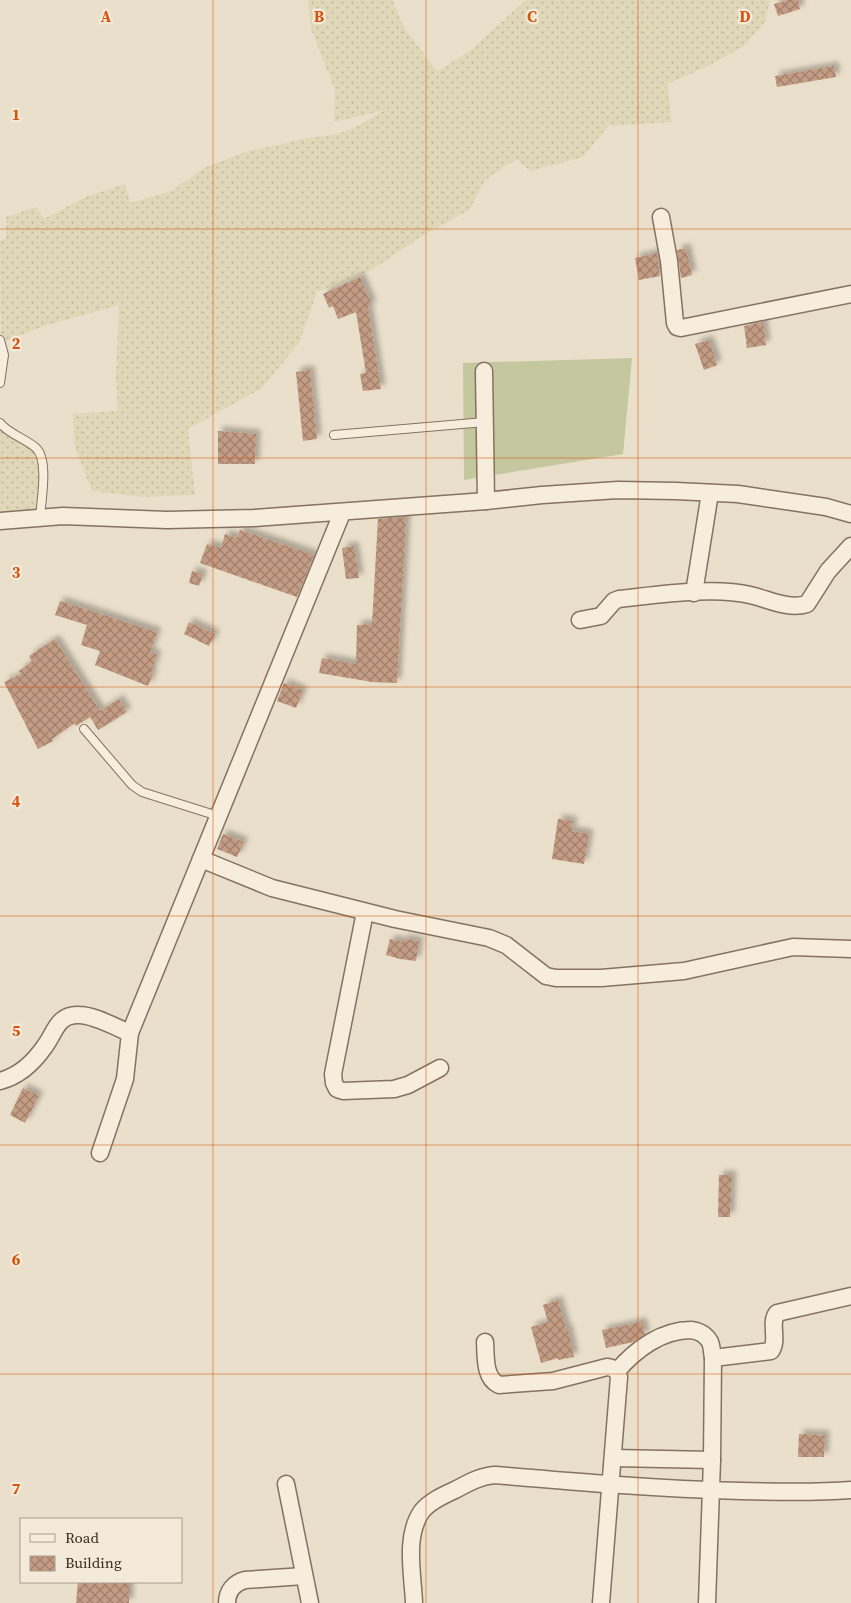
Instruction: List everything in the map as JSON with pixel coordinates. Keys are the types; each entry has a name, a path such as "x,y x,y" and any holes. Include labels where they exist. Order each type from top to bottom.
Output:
{"street":[{"path":"661,217 677,327 681,328 851,294"},
{"path":"484,371 486,501"},
{"path":"0,521 63,516 167,520 254,518 342,513 618,490 710,493 777,499 826,507 851,514"},
{"path":"694,592 710,493"},
{"path":"100,1152 125,1079 130,1033 342,513"},
{"path":"580,620 601,616 619,598 694,592 730,592 748,594 788,605 807,604 828,571 851,546"},
{"path":"201,859 272,888 395,919 489,938 506,945 546,976 556,978 600,978 684,971 793,947 851,949"},
{"path":"365,912 333,1074 334,1083 343,1092 394,1089 408,1085 440,1068"},
{"path":"0,1081 13,1076 33,1062 47,1045 60,1021 65,1018 80,1015 130,1033"},
{"path":"712,1358 771,1351 774,1344 774,1318 777,1312 851,1296"},
{"path":"617,1370 646,1345 668,1333 679,1330 695,1330 703,1334 710,1342 712,1358 712,1460 708,1603"},
{"path":"484,1342 489,1376 493,1382 499,1385 552,1380 607,1367 617,1370"},
{"path":"601,1603 619,1377 617,1370"},
{"path":"613,1458 712,1460"},
{"path":"414,1603 412,1538 422,1511 438,1498 479,1478 488,1476 611,1486 711,1490 793,1492 851,1490"},
{"path":"286,1484 310,1603"},
{"path":"227,1603 227,1596 238,1582 304,1576"}],"lane":[{"path":"0,340 4,355 0,383"},
{"path":"334,434 485,422"},
{"path":"0,423 14,435 36,448 42,457 40,518"},
{"path":"84,729 132,785 142,792 218,816"}],"shaded area":[{"path":"308,0 392,0 404,27 437,72 471,50 526,0 770,0 765,22 744,46 708,66 667,84 672,122 608,126 583,157 530,171 517,159 485,180 469,210 422,236 372,270 317,292 299,343 262,388 188,429 195,495 144,497 92,491 74,445 73,414 118,411 116,377 119,305 44,326 1,343 0,241 6,239 6,217 36,207 44,219 86,197 125,184 130,203 172,191 204,168 245,152 309,138 338,134 358,126 385,110 334,122 335,90 311,29"},
{"path":"0,422 37,449 43,466 40,518 0,524"}],"green space":[{"path":"632,358 623,454 464,480 463,363"}],"building":[{"path":"788,0 798,0 800,9 778,16 774,4"},
{"path":"834,66 836,77 777,87 775,76"},
{"path":"686,248 692,275 681,278 677,250"},
{"path":"657,253 660,276 639,280 635,258"},
{"path":"360,277 372,305 368,307 381,389 363,391 360,374 366,373 356,312 338,319 333,306 329,308 323,294"},
{"path":"763,322 766,345 747,348 744,326"},
{"path":"709,340 717,365 704,370 695,344"},
{"path":"310,370 317,439 303,441 296,372"},
{"path":"218,431 256,434 255,464 218,464"},
{"path":"406,517 397,683 372,682 319,673 322,658 356,664 357,625 372,624 378,519"},
{"path":"240,530 314,555 297,597 200,563 207,544 221,548 225,534 237,538"},
{"path":"354,546 359,578 346,579 342,548"},
{"path":"192,571 203,574 199,586 189,583"},
{"path":"60,601 157,632 150,652 157,655 148,686 95,665 100,651 81,645 87,625 55,615"},
{"path":"189,622 215,634 209,646 184,634"},
{"path":"55,639 100,711 119,699 127,712 98,730 90,717 76,726 75,723 52,739 53,741 38,749 4,682 21,674 19,671 32,661 29,656"},
{"path":"284,683 303,691 296,708 277,701"},
{"path":"558,819 573,821 571,831 589,834 584,864 552,859"},
{"path":"223,834 244,842 237,857 217,849"},
{"path":"390,939 403,942 403,939 419,941 416,961 386,955"},
{"path":"23,1088 39,1096 25,1123 10,1115"},
{"path":"719,1175 732,1175 730,1217 718,1217"},
{"path":"558,1300 566,1329 568,1329 574,1357 558,1360 558,1358 541,1363 531,1327 548,1322 543,1305"},
{"path":"642,1322 645,1334 633,1342 606,1348 602,1330"},
{"path":"799,1434 825,1435 824,1457 798,1457"},
{"path":"78,1583 129,1583 129,1603 76,1603"}]}
